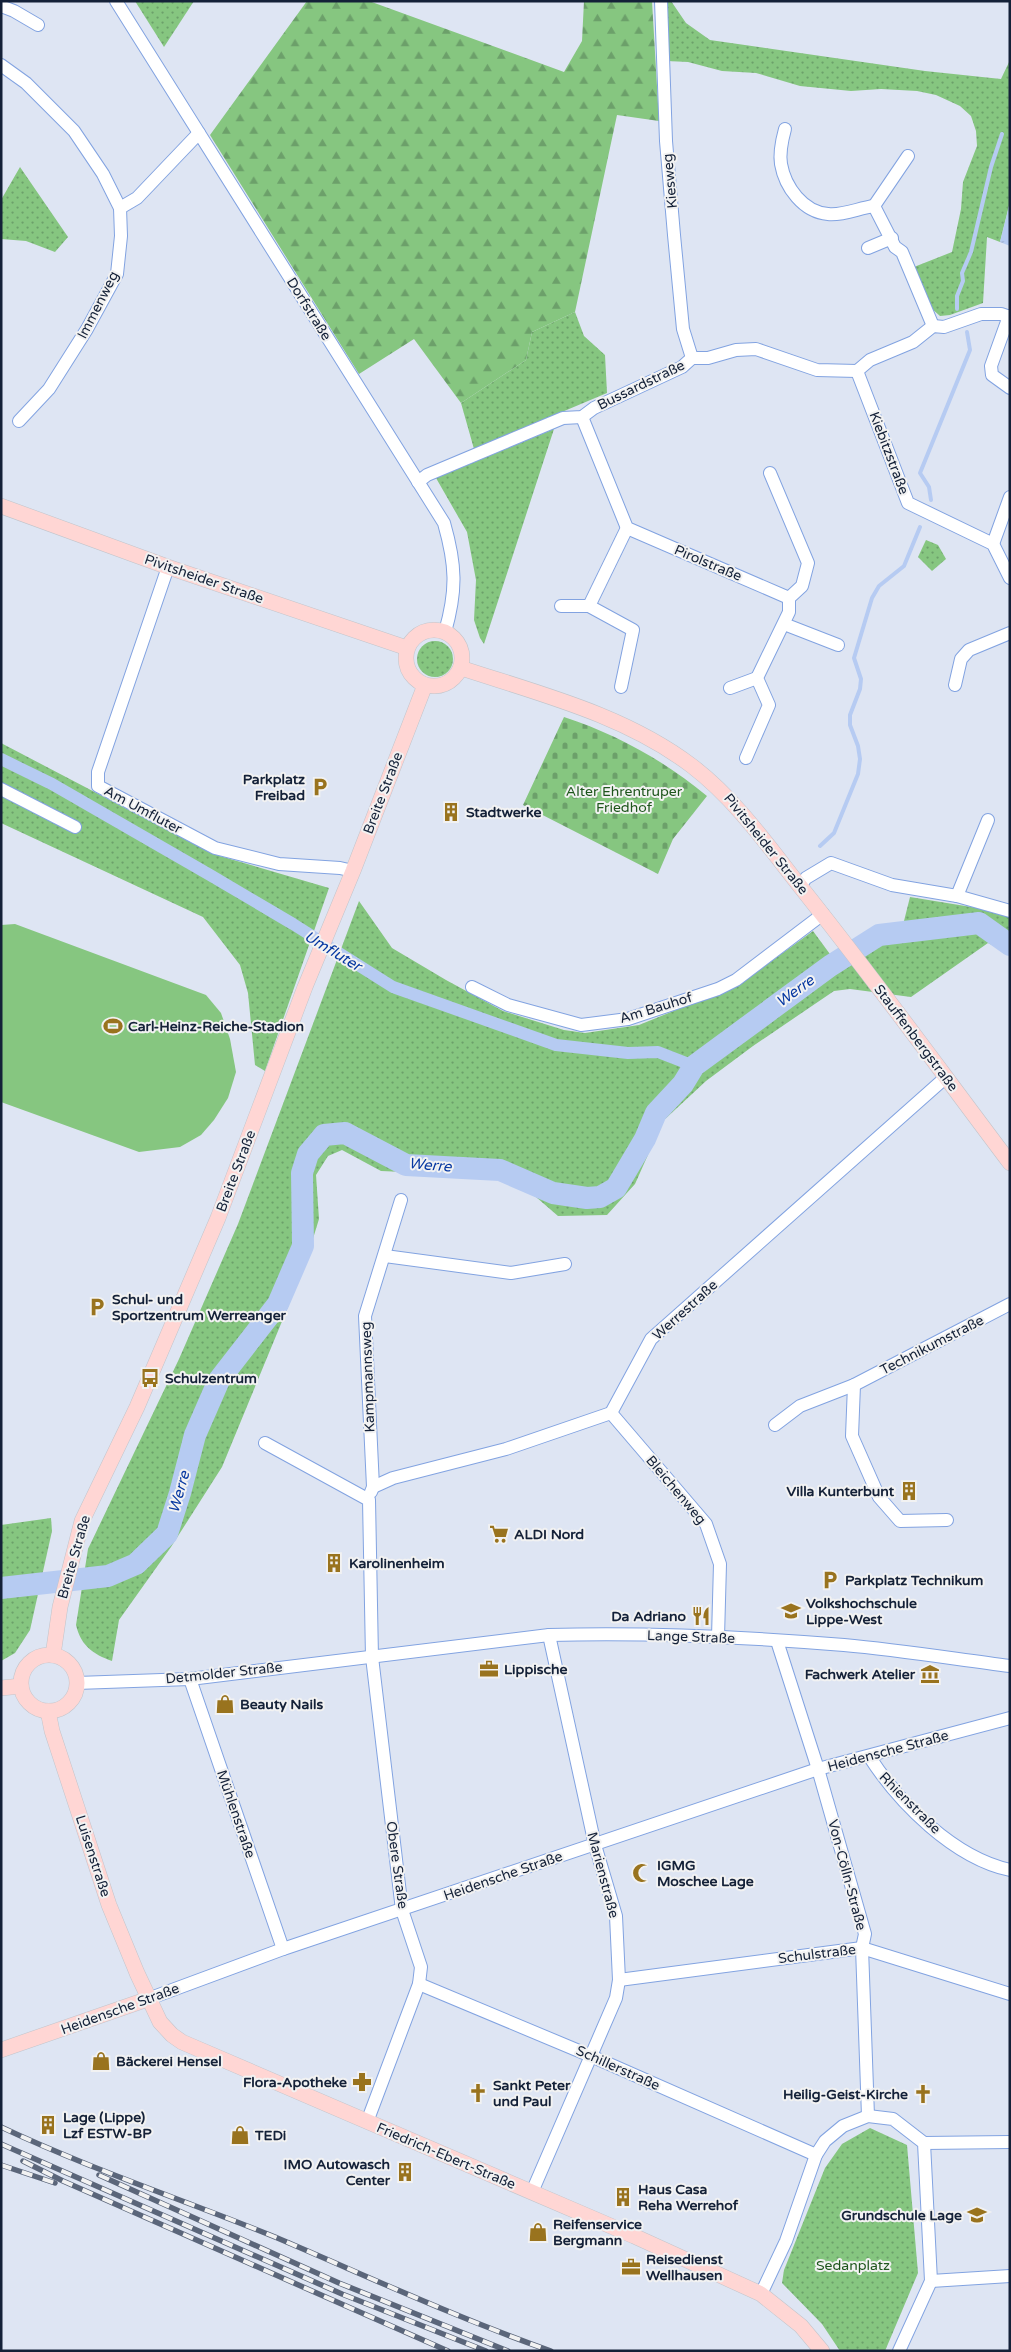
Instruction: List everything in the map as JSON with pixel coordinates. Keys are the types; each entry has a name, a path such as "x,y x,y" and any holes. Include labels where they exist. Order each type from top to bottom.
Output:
{"main road":[{"name":"Pivitsheider Straße","path":"1,506 168,566 407,648"},
{"path":"436,630 445,632 452,637 461,651 461,668 450,682 433,687 425,685 415,680 408,670 405,660 407,648 419,634 436,630"},
{"name":"Pivitsheider Straße","path":"461,668 598,714 651,740 691,766 724,793 823,914"},
{"name":"Breite Straße","path":"53,1655 60,1607 71,1556 82,1521 137,1407 218,1218 305,987 353,871 425,685"},
{"name":"Stauffenbergstraße","path":"823,914 1010,1163"},
{"path":"53,1655 67,1662 76,1675 77,1683 73,1697 68,1703 62,1708 48,1711 30,1704 21,1686 22,1675 28,1665 42,1656 53,1655"},
{"path":"1,1688 21,1686"},
{"name":"Luisenstraße","path":"48,1711 52,1731 109,1905 148,1999"},
{"name":"Heidensche Straße","path":"1,2050 148,1999"},
{"name":"Friedrich-Ebert-Straße","path":"148,1999 160,2022 172,2035 182,2042 532,2192 761,2294 801,2326 822,2351"}],"street":[{"name":"Dorfstraße","path":"116,1 444,523 453,556 453,598 445,632"},
{"name":"Kiesweg","path":"661,1 666,142 673,226 683,329 692,358"},
{"path":"2,9 14,11 38,25"},
{"name":"Immenweg","path":"1,65 26,83 74,131 103,174 120,208 117,274 87,329 49,388 20,421"},
{"path":"785,129 781,144 781,164 790,190 805,206 827,214 874,206 908,156"},
{"path":"120,208 137,198 199,133"},
{"path":"874,206 895,247 902,252 933,326"},
{"path":"868,248 892,238"},
{"path":"857,371 870,360 913,342 933,326 944,327 981,314 1001,314 1009,316 991,366 992,375 1010,388"},
{"name":"Bussardstraße","path":"418,482 427,475 563,418 582,417 594,408 682,367 692,358 708,358 736,350 756,349 817,370 857,371"},
{"name":"Kiebitzstraße","path":"857,371 908,503 994,544"},
{"path":"582,417 627,528 589,606"},
{"path":"730,688 757,678 789,612 789,598 802,586 808,563 770,473"},
{"path":"1010,497 994,544 1010,578"},
{"name":"Pirolstraße","path":"627,528 789,598"},
{"name":"Am Umfluter","path":"168,566 98,772 98,786 215,848 279,864 340,868 353,871"},
{"path":"560,606 589,606 633,630 620,687"},
{"path":"784,624 838,646"},
{"path":"955,685 961,660 969,650 1010,633"},
{"path":"746,758 769,705 757,678"},
{"path":"1,789 75,827"},
{"path":"957,896 988,820"},
{"path":"800,886 806,878 831,863 892,885 957,896 1010,911"},
{"name":"Am Bauhof","path":"472,987 508,1005 581,1024 628,1019 736,980 823,914"},
{"name":"Werrestraße","path":"611,1414 651,1339 945,1078"},
{"name":"Kampmannsweg","path":"369,1500 373,1487 365,1316 401,1200"},
{"path":"385,1256 511,1273 565,1264"},
{"name":"Technikumstraße","path":"776,1425 800,1406 854,1385 1010,1304"},
{"path":"854,1385 852,1436 879,1497 900,1522 947,1520"},
{"path":"373,1487 393,1478 506,1449 611,1414"},
{"name":"Bleichenweg","path":"611,1414 706,1524 720,1564 718,1637"},
{"path":"265,1443 369,1500"},
{"name":"Obere Straße","path":"367,2122 419,1984 421,1967 402,1910 372,1657 369,1500"},
{"name":"Lange Straße","path":"372,1657 549,1635 718,1637 844,1645 1010,1666"},
{"name":"Marienstraße","path":"532,2192 616,1998 619,1980 616,1916 594,1845 549,1635"},
{"name":"Von-Cölln-Straße","path":"777,1641 818,1769 865,1934 862,1948 868,2116"},
{"name":"Detmolder Straße","path":"77,1683 190,1679 372,1657"},
{"name":"Mühlenstraße","path":"190,1679 283,1949"},
{"name":"Heidensche Straße","path":"148,1999 283,1949 818,1769 1010,1718"},
{"name":"Rhienstraße","path":"869,1756 881,1776 930,1828 972,1856 997,1867 1010,1870"},
{"name":"Schulstraße","path":"619,1980 862,1948 1010,1994"},
{"name":"Schillerstraße","path":"419,1984 592,2056 816,2155"},
{"path":"761,2294 786,2241 816,2155 825,2141 843,2126 868,2116 893,2119 924,2143 1010,2142"},
{"path":"899,2351 931,2281 924,2143"},
{"path":"931,2281 1010,2276"}],"green space":[{"path":"135,1 194,1 164,47"},
{"path":"307,1 369,1 564,72 582,41 584,1 652,1 659,121 617,115 575,312 532,332 526,360 461,403 414,339 359,374 210,135"},
{"path":"665,1 671,1 686,23 710,40 925,71 1001,79 1010,60 1010,202 1000,242 987,237 983,303 950,315 940,316 931,308 914,267 952,252 961,209 963,182 977,146 976,131 971,116 960,106 936,95 917,91 881,89 851,91 800,86 756,73 722,71 688,62 667,61"},
{"path":"20,167 68,237 55,252 26,241 1,239 1,200"},
{"path":"575,312 584,336 605,355 607,393 474,449 461,403 526,360 532,332"},
{"path":"554,429 484,644 474,620 476,580 467,532 436,478"},
{"path":"926,540 938,545 946,559 932,571 918,557"},
{"path":"435,641 448,646 453,659 448,672 435,677 422,672 417,659 422,646"},
{"name":"Alter Ehrentruper Friedhof","path":"564,717 621,740 674,771 707,796 673,839 658,874 523,805"},
{"path":"1,743 213,854 329,888 265,1071 255,1065 248,993 240,965 203,917 1,823"},
{"path":"910,897 1002,912 1010,918 1010,954 988,943 911,997 850,989 834,991 753,1046 706,1081 663,1121 635,1184 607,1215 558,1216 536,1197 496,1176 381,1171 342,1150 328,1156 316,1175 319,1219 304,1268 222,1467 171,1547 119,1620 112,1661 94,1652 85,1644 76,1625 88,1549 179,1359 238,1224 359,901 392,948 446,980 503,1011 564,1030 585,1033 639,1025 740,984 813,931 838,965 879,936 901,933"},
{"name":"Carl-Heinz-Reiche-Stadion","path":"15,924 206,995 221,1013 230,1039 236,1072 228,1098 214,1120 201,1135 180,1147 139,1152 1,1102 1,925"},
{"path":"51,1518 52,1531 30,1630 15,1653 1,1661 1,1525"},
{"name":"Sedanplatz","path":"870,2128 907,2145 918,2273 885,2351 840,2351 822,2324 782,2283 784,2270 825,2168 842,2144"}],"water":[{"path":"1010,202 1010,246 1000,242"}],"waterway":[{"path":"957,309 957,296 963,281 962,273 971,252 991,167 1002,134"},
{"path":"931,500 929,487 920,473 970,350 967,332"},
{"path":"820,846 834,833 858,774 860,759 858,746 850,725 850,715 860,689 861,679 854,658 872,598 879,586 904,566 920,527"},
{"name":"Umfluter","path":"1,759 52,784 210,875 293,924 393,987 556,1045 628,1053 658,1052 694,1066"},
{"name":"Werre","path":"1,1588 108,1576 136,1564 167,1534 195,1435 219,1380 278,1304 303,1246 302,1173 308,1154 324,1135 345,1133 406,1165 500,1170 553,1193 587,1198 600,1197 616,1188 645,1139 656,1113 683,1084 694,1066 830,966 879,935 979,923 1010,945"}],"railway":[{"path":"1,2127 103,2171 275,2237 447,2311 551,2351"},
{"path":"1,2144 342,2294 486,2351"},
{"path":"23,2161 63,2181 448,2351"},
{"path":"1,2165 55,2183"},
{"path":"99,2175 339,2283 508,2351"}],"place":[{"name":"Parkplatz Freibad","path":"320,787"},
{"name":"Stadtwerke","path":"451,812"},
{"name":"Carl-Heinz-Reiche-Stadion","path":"113,1026"},
{"name":"Schul- und Sportzentrum Werreanger","path":"97,1307"},
{"name":"Schulzentrum","path":"150,1378"},
{"name":"Villa Kunterbunt","path":"909,1491"},
{"name":"ALDI Nord","path":"499,1534"},
{"name":"Karolinenheim","path":"334,1563"},
{"name":"Parkplatz Technikum","path":"830,1580"},
{"name":"Volkshochschule Lippe-West","path":"791,1611"},
{"name":"Da Adriano","path":"701,1616"},
{"name":"Lippische","path":"489,1669"},
{"name":"Fachwerk Atelier","path":"930,1674"},
{"name":"Beauty Nails","path":"225,1704"},
{"name":"IGMG Moschee Lage","path":"642,1873"},
{"name":"Bäckerei Hensel","path":"101,2061"},
{"name":"Flora-Apotheke","path":"362,2082"},
{"name":"Sankt Peter und Paul","path":"478,2093"},
{"name":"Heilig-Geist-Kirche","path":"923,2094"},
{"name":"Lage (Lippe) Lzf ESTW-BP","path":"48,2125"},
{"name":"TEDi","path":"240,2135"},
{"name":"IMO Autowasch Center","path":"405,2172"},
{"name":"Haus Casa Reha Werrehof","path":"623,2197"},
{"name":"Grundschule Lage","path":"977,2215"},
{"name":"Reifenservice Bergmann","path":"538,2232"},
{"name":"Reisedienst Wellhausen","path":"631,2267"}]}
